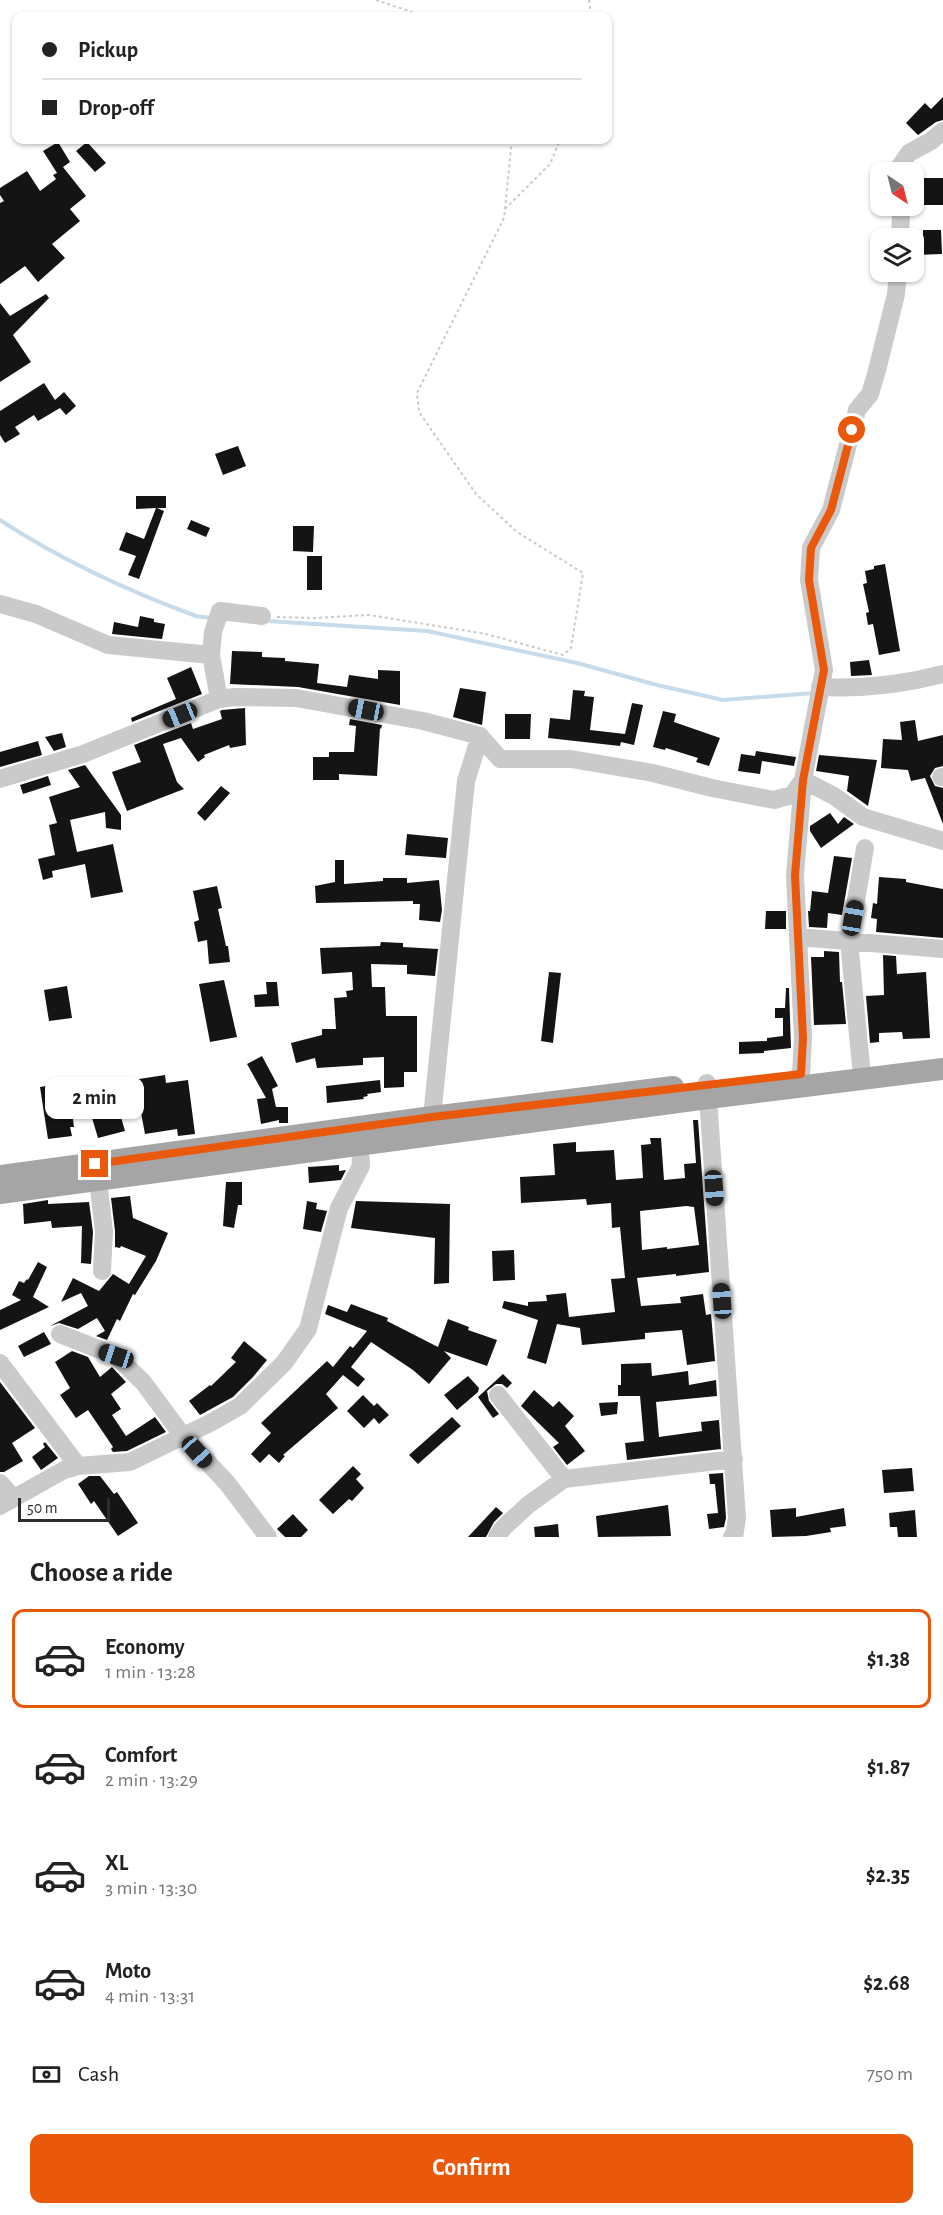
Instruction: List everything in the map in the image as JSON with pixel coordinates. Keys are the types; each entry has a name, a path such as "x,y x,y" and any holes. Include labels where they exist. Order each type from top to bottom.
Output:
{"main road":[{"path":"0,1192 360,1146 801,1074 943,1055"},
{"path":"0,1176 432,1117 943,1069"}],"street":[{"path":"903,162 909,153 943,131"},
{"path":"801,1074 803,1038 795,875 803,780 824,670 809,580 811,548 831,510 857,410 870,394 896,294 897,282"},
{"path":"0,604 36,614 108,645 211,655"},
{"path":"219,699 211,655 213,632 220,611 262,616"},
{"path":"820,687 873,688 914,682 943,674"},
{"path":"0,779 83,754 219,699 235,697 296,698 423,721 480,736 500,759 571,759 653,773 774,800 792,795 803,780"},
{"path":"432,1117 466,781 480,736"},
{"path":"803,780 834,796 863,817 943,841"},
{"path":"861,1066 849,941 865,848"},
{"path":"798,937 943,949"},
{"path":"708,1091 734,1460 737,1518 734,1537 732,1537"},
{"path":"0,1483 6,1502 64,1470 78,1466 130,1462 240,1406 284,1363 308,1329 339,1208 361,1166 360,1146"},
{"path":"98,1180 104,1232 102,1271"},
{"path":"60,1334 116,1356 143,1382 183,1436 226,1484 268,1537"},
{"path":"0,1363 78,1466"},
{"path":"498,1395 564,1479"},
{"path":"497,1537 503,1528 528,1505 564,1479 734,1460"}],"path":[{"path":"376,0 412,12"},
{"path":"262,616 315,618 369,615 486,634 563,655 571,648 583,573 517,532 476,494 419,411 417,393 504,218 512,144"},
{"path":"505,208 550,164 558,144"}],"building":[{"path":"943,97 943,120 936,122 918,135 906,123 925,103 931,109"},
{"path":"59,144 70,162 63,167 86,196 70,209 80,221 52,244 65,258 38,282 25,266 0,284 0,203 4,201 0,195 0,188 27,171 40,191 56,179 53,175 57,173 43,151"},
{"path":"85,144 89,144 106,163 95,172 76,151"},
{"path":"924,178 943,178 943,205 924,205"},
{"path":"924,230 941,230 942,254 924,255"},
{"path":"46,294 49,298 13,335 31,362 0,382 0,303 10,316"},
{"path":"44,383 55,400 64,392 76,406 66,415 60,408 38,421 34,415 15,427 20,434 5,443 0,435 0,411"},
{"path":"238,446 246,466 223,475 215,454"},
{"path":"136,496 166,496 166,508 157,508 164,511 139,579 128,575 136,556 119,550 126,532 144,539 156,508 136,509"},
{"path":"191,520 210,528 206,537 187,529"},
{"path":"293,526 314,526 313,552 293,551"},
{"path":"307,556 322,556 322,590 307,590"},
{"path":"885,564 900,651 879,655 873,624 868,625 866,613 869,612 863,584 867,583 865,571"},
{"path":"140,616 165,624 162,639 112,634 114,622 138,627"},
{"path":"232,651 262,652 262,657 285,658 285,661 319,664 317,683 347,687 349,675 378,679 378,670 400,671 400,705 298,687 230,684"},
{"path":"869,660 872,675 851,676 850,662"},
{"path":"191,667 202,694 132,722 131,718 176,699 167,678"},
{"path":"460,688 486,692 482,725 453,717"},
{"path":"573,690 585,691 584,696 594,697 590,730 625,734 632,703 643,705 634,745 621,742 620,746 548,738 550,718 570,720"},
{"path":"245,708 246,745 230,748 229,745 204,755 205,757 198,762 181,738 163,744 177,782 184,789 127,811 112,772 141,762 134,745 191,723 193,729 222,719 220,711 222,710"},
{"path":"663,711 676,714 674,722 720,738 709,766 696,762 698,758 666,748 665,750 653,747"},
{"path":"505,714 531,714 530,739 505,739"},
{"path":"350,719 382,725 377,776 339,774 339,780 313,780 313,757 329,757 329,752 354,752 356,726 349,725"},
{"path":"915,720 918,741 943,735 943,766 935,768 930,776 935,786 943,788 943,824 925,778 911,781 908,770 881,768 883,739 902,740 900,722"},
{"path":"62,733 66,747 54,751 45,737"},
{"path":"38,741 42,755 0,767 0,752"},
{"path":"756,751 796,757 794,766 762,761 760,774 738,771 741,754 755,756"},
{"path":"819,755 877,760 868,806 847,791 849,776 816,771"},
{"path":"85,765 121,815 121,830 106,828 105,812 70,820 77,852 113,844 123,892 91,898 85,864 52,871 53,877 43,880 38,859 55,855 49,825 57,823 49,797 80,787 68,770"},
{"path":"48,776 51,785 23,794 20,785"},
{"path":"221,786 230,793 205,821 197,813"},
{"path":"830,813 838,824 844,817 854,824 821,848 810,831 810,826"},
{"path":"407,834 448,838 446,858 405,855"},
{"path":"834,856 852,858 842,915 828,913 827,928 809,927 808,911 810,911 812,891 828,893"},
{"path":"335,860 344,860 344,884 383,881 383,878 407,878 407,883 439,880 442,910 440,922 419,920 420,904 413,904 413,901 316,903 315,886 335,882"},
{"path":"879,877 906,879 906,882 943,889 943,938 876,932 877,919 871,918 873,903 877,904"},
{"path":"217,886 222,908 218,909 230,962 209,964 207,940 198,942 194,922 199,920 193,891"},
{"path":"766,911 786,911 786,929 765,929"},
{"path":"381,942 403,943 403,947 438,949 435,976 407,974 407,965 371,964 372,987 385,987 386,1016 417,1016 417,1072 404,1072 404,1087 384,1088 384,1057 363,1058 363,1065 317,1068 315,1058 296,1063 291,1043 322,1035 322,1029 336,1029 334,998 347,997 346,991 353,990 352,972 322,974 320,948 380,946"},
{"path":"824,951 839,952 840,982 842,982 846,1024 814,1025 811,957 824,957"},
{"path":"883,955 896,956 897,974 926,972 930,1038 903,1039 902,1032 879,1033 879,1042 870,1043 866,996 884,995"},
{"path":"549,972 561,973 553,1043 541,1041"},
{"path":"224,980 237,1037 210,1042 199,984"},
{"path":"266,982 277,982 279,1006 255,1007 254,995 267,994"},
{"path":"67,986 72,1018 49,1021 44,990"},
{"path":"786,988 789,988 791,1048 764,1051 764,1053 739,1054 739,1042 767,1041 767,1038 783,1036 783,1018 775,1018 775,1008 785,1008"},
{"path":"262,1056 278,1086 272,1089 276,1107 288,1107 288,1123 279,1123 279,1120 261,1124 257,1099 266,1098 247,1064"},
{"path":"165,1075 166,1083 188,1080 195,1134 178,1136 177,1129 145,1134 141,1113 121,1117 125,1131 98,1138 85,1094 112,1086 117,1106 142,1101 139,1079"},
{"path":"380,1080 381,1092 367,1094 368,1096 363,1097 364,1099 327,1103 326,1086"},
{"path":"64,1083 68,1112 72,1112 74,1127 70,1127 72,1136 48,1139 40,1087"},
{"path":"693,1120 698,1120 709,1272 637,1278 641,1306 681,1303 680,1297 703,1294 706,1315 711,1314 715,1361 687,1365 682,1330 645,1333 645,1339 582,1345 580,1328 557,1324 546,1364 527,1358 538,1320 502,1308 504,1301 528,1306 528,1302 547,1301 546,1295 566,1293 569,1317 615,1312 611,1279 625,1278 620,1227 612,1228 611,1203 587,1205 586,1199 521,1203 520,1177 555,1175 553,1144 576,1142 576,1152 614,1150 616,1180 643,1178 641,1145 651,1144 650,1138 661,1138 664,1180 685,1178 684,1164 696,1163","holes":["694,1207 699,1245 642,1250 640,1211"]},
{"path":"339,1165 339,1171 346,1170 341,1180 309,1183 308,1167"},
{"path":"226,1182 242,1182 242,1205 238,1205 234,1228 223,1226"},
{"path":"130,1196 133,1218 168,1233 156,1261 135,1295 133,1294 120,1321 117,1319 107,1340 96,1336 105,1331 97,1318 78,1329 59,1323 50,1326 88,1306 81,1293 61,1302 73,1278 99,1291 113,1274 129,1284 146,1256 121,1246 120,1248 115,1247 111,1198"},
{"path":"48,1200 48,1204 89,1202 93,1232 91,1264 81,1263 82,1226 52,1228 51,1221 24,1224 23,1204"},
{"path":"307,1201 317,1203 316,1209 327,1211 321,1232 303,1229"},
{"path":"356,1201 450,1204 449,1283 434,1284 435,1238 351,1228"},
{"path":"514,1250 515,1280 493,1281 492,1251"},
{"path":"38,1262 47,1267 33,1297 49,1307 0,1330 0,1310 21,1300 12,1295 19,1281 24,1283 28,1280"},
{"path":"351,1304 388,1318 387,1321 438,1347 448,1319 469,1327 468,1330 497,1340 487,1366 444,1351 451,1358 429,1384 413,1370 371,1342 351,1367 365,1379 358,1387 343,1375 326,1394 338,1408 283,1455 285,1456 279,1463 269,1454 260,1463 251,1454 271,1433 261,1423 327,1361 333,1367 350,1346 353,1348 367,1331 325,1314 328,1305 347,1312"},
{"path":"44,1332 51,1344 24,1357 18,1346"},
{"path":"244,1341 267,1360 233,1397 200,1415 189,1401 211,1386 236,1362 231,1358"},
{"path":"72,1351 88,1357 100,1377 112,1367 126,1382 111,1394 121,1409 112,1415 126,1436 155,1417 166,1432 127,1451 113,1452 111,1449 113,1447 88,1410 76,1418 60,1395 70,1388 55,1362"},
{"path":"651,1363 652,1376 688,1371 689,1385 716,1380 717,1396 656,1402 659,1437 702,1431 701,1422 719,1420 721,1449 627,1460 625,1443 644,1441 640,1396 618,1396 618,1385 621,1385 621,1364"},
{"path":"503,1374 512,1383 507,1388 502,1384 496,1384 487,1391 489,1401 499,1414 493,1418 478,1397"},
{"path":"468,1376 479,1388 478,1392 457,1410 444,1395"},
{"path":"0,1382 35,1428 12,1443 23,1461 4,1472 0,1472"},
{"path":"534,1390 553,1407 559,1401 574,1416 565,1426 585,1451 567,1465 553,1447 559,1443 521,1406"},
{"path":"363,1395 374,1406 377,1403 389,1415 379,1424 374,1418 364,1428 347,1411"},
{"path":"618,1402 617,1414 601,1416 599,1403"},
{"path":"452,1417 461,1426 418,1464 409,1455"},
{"path":"45,1442 58,1458 41,1470 32,1457 45,1447 43,1444"},
{"path":"353,1466 361,1474 356,1479 364,1488 352,1501 349,1499 333,1514 319,1500"},
{"path":"912,1468 914,1491 884,1493 882,1470"},
{"path":"723,1473 726,1518 724,1527 709,1529 707,1514 718,1513 715,1484 710,1484 709,1474"},
{"path":"89,1476 100,1476 114,1494 117,1492 138,1523 118,1536 94,1501 91,1504 78,1484"},
{"path":"668,1505 671,1536 598,1537 596,1516"},
{"path":"496,1507 503,1513 494,1522 486,1537 468,1537"},
{"path":"796,1508 796,1517 844,1508 846,1526 830,1528 831,1532 806,1536 772,1537 770,1510"},
{"path":"915,1510 917,1537 898,1537 897,1527 890,1527 889,1513"},
{"path":"293,1514 308,1530 301,1537 285,1537 277,1529"},
{"path":"558,1524 559,1537 535,1537 534,1527"}],"waterway":[{"path":"0,520 23,535 120,585 196,616 211,618"},
{"path":"267,621 427,631 577,663 723,700 814,693"}],"route":[{"path":"95,1164 432,1117 707,1083 801,1074 803,1038 795,875 803,780 824,670 809,580 811,548 831,510 852,430"}]}
